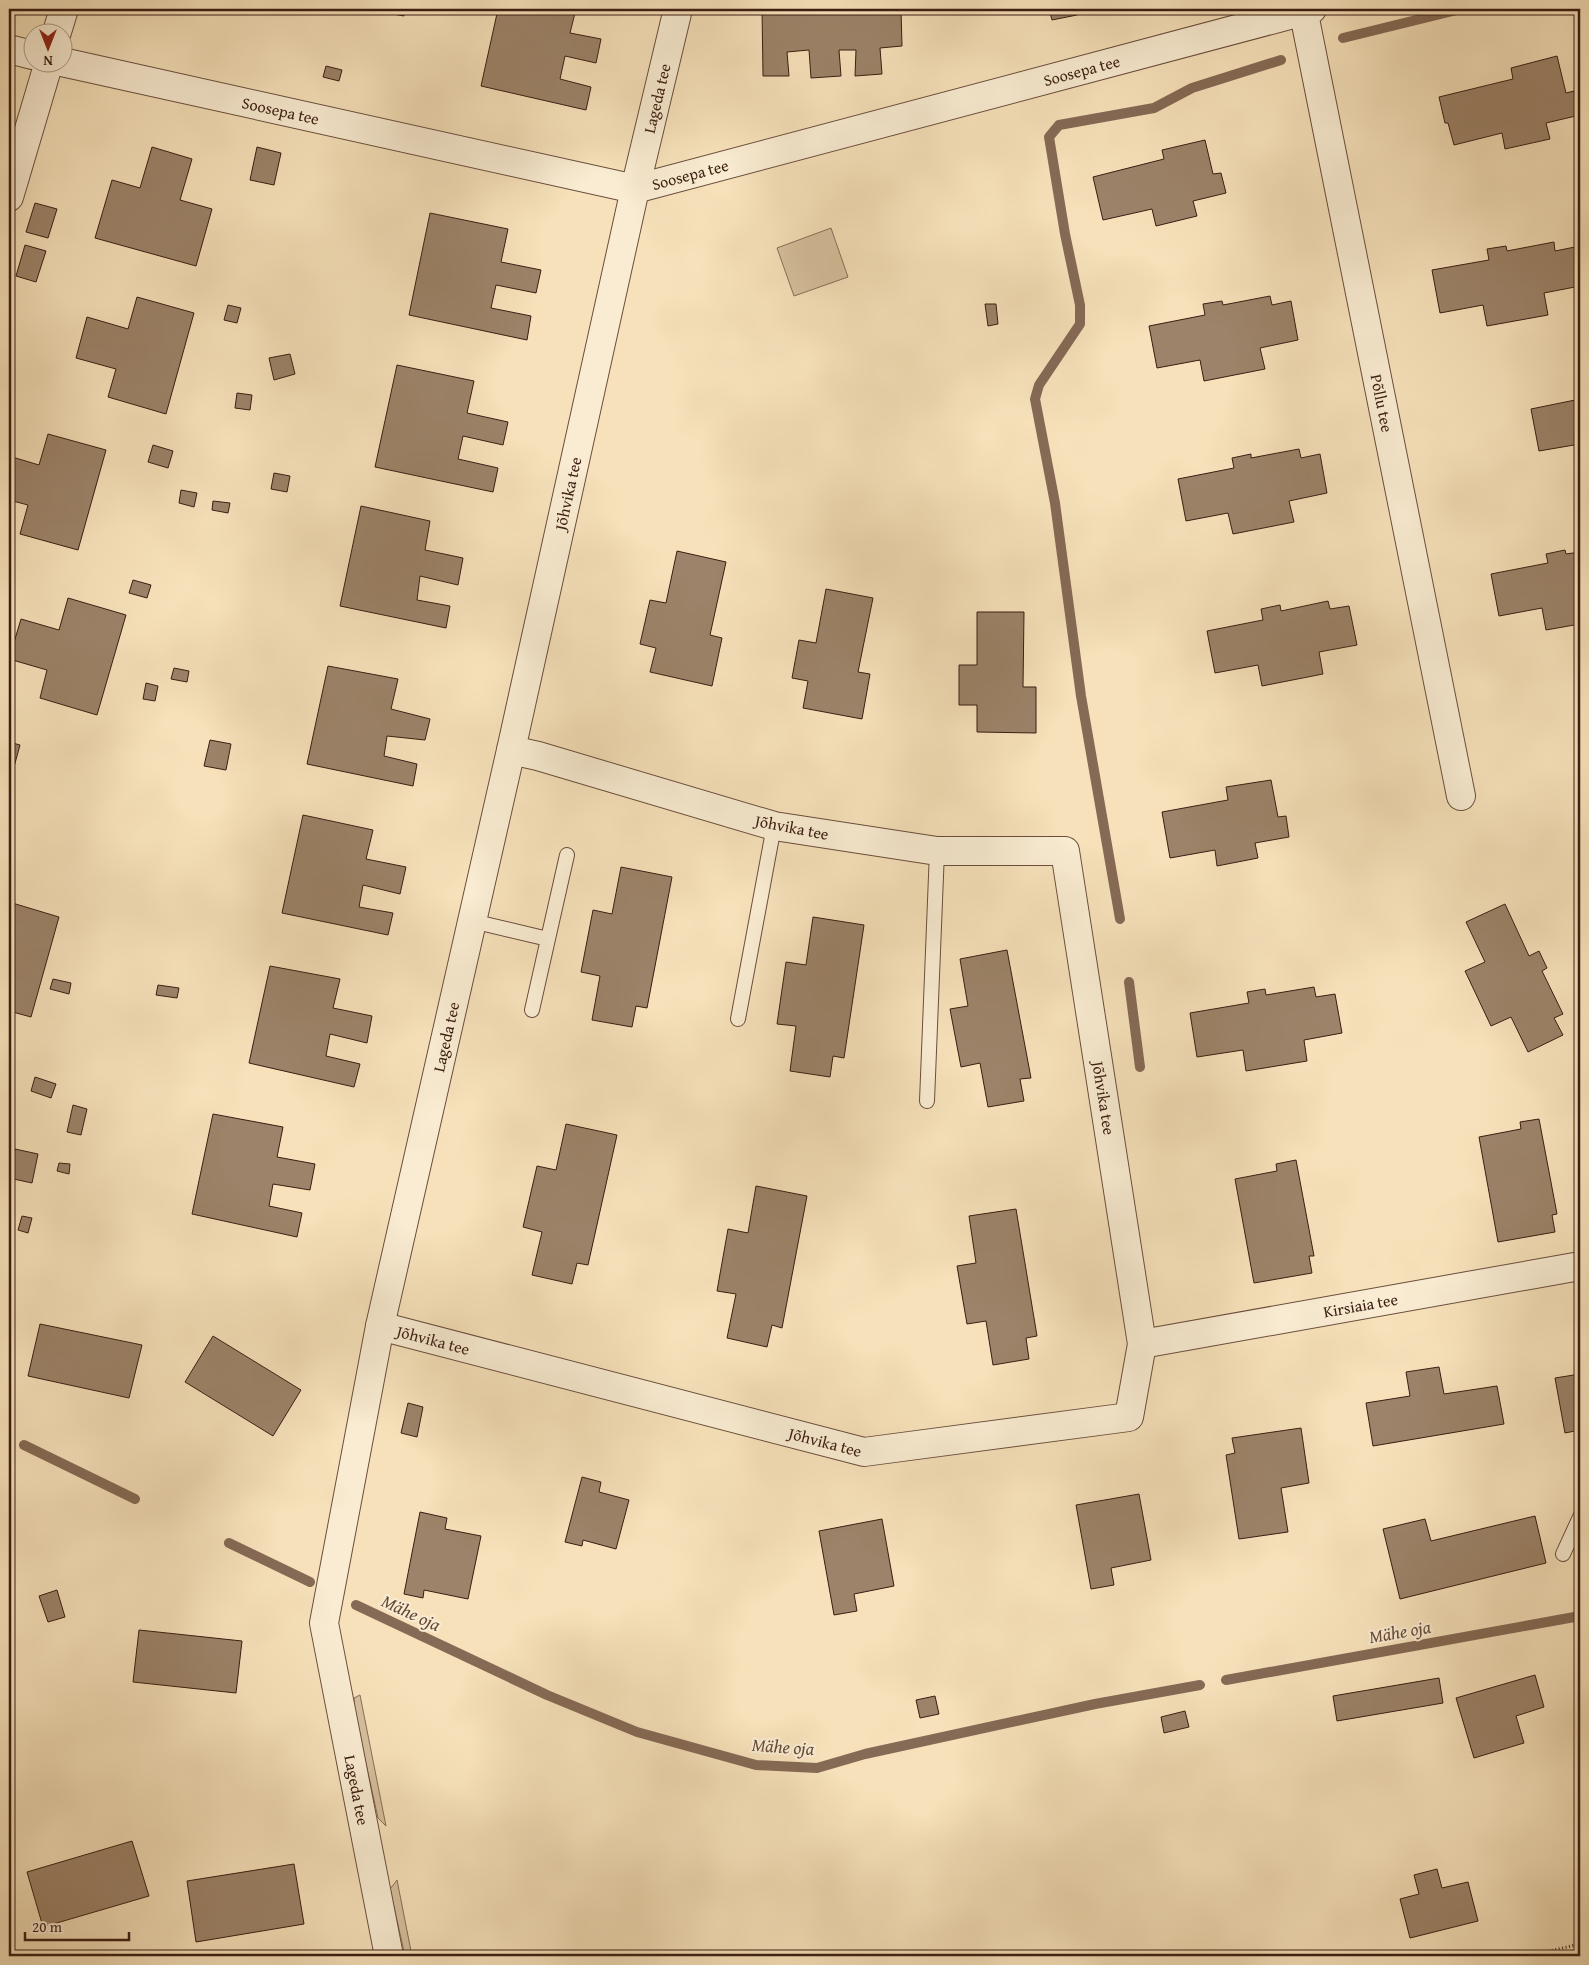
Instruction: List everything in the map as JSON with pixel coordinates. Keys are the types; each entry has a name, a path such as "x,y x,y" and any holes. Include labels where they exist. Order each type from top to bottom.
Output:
{"street":[{"path":"61,22 64,9"},
{"name":"Lageda tee","path":"635,189 678,9"},
{"name":"Soosepa tee","path":"72,64 635,189 1306,9"},
{"name":"Põllu tee","path":"1306,9 1462,796"},
{"path":"9,49 22,52"},
{"path":"9,197 46,72"},
{"name":"Jõhvika tee","path":"324,1623 380,1326 864,1452 1129,1417 1142,1344 1065,851 938,851 774,826 538,756 511,750 635,189"},
{"name":"Lageda tee","path":"380,1326 511,750"},
{"name":"Kirsiaia tee","path":"1142,1344 1580,1266"},
{"name":"Lageda tee","path":"324,1623 389,1956"}],"lane":[{"path":"738,1019 774,826"},
{"path":"927,1101 938,851"},
{"path":"532,1010 567,855"},
{"path":"472,921 548,939"},
{"path":"1563,1554 1580,1517"}],"path":[{"path":"1528,1956 1580,1944"}],"shaded area":[{"path":"831,228 848,277 794,296 777,248"},
{"path":"360,1695 386,1826 378,1818 355,1714 354,1698"},
{"path":"397,1880 412,1956 405,1956 390,1889"}],"building":[{"path":"366,9 405,9 404,16"},
{"path":"498,9 576,9 570,33 601,39 596,63 565,56 560,79 591,87 586,110 481,86"},
{"path":"762,9 901,9 902,46 880,48 882,74 855,76 856,50 839,50 841,76 811,78 809,50 787,52 789,76 763,76"},
{"path":"1049,9 1076,9 1077,15 1052,20"},
{"path":"1098,9 1118,9 1099,14"},
{"path":"1557,56 1566,93 1574,91 1580,115 1546,123 1550,139 1505,149 1502,133 1454,145 1448,123 1445,123 1439,97 1513,79 1511,68"},
{"path":"326,66 342,70 339,81 323,77"},
{"path":"1205,140 1213,174 1221,173 1226,193 1193,201 1197,216 1156,226 1152,209 1103,220 1093,177 1164,159 1162,150"},
{"path":"152,147 192,159 180,200 212,209 196,266 95,238 112,180 140,188"},
{"path":"257,147 281,153 274,185 250,180"},
{"path":"35,203 57,209 48,238 26,232"},
{"path":"430,213 508,229 501,262 541,270 536,293 496,285 491,308 531,316 527,340 409,315"},
{"path":"1554,242 1555,251 1575,247 1580,286 1544,293 1548,315 1487,326 1483,305 1440,313 1432,270 1489,260 1487,249 1506,246 1507,251"},
{"path":"25,245 46,251 36,282 16,276"},
{"path":"1270,296 1272,305 1291,301 1298,340 1260,348 1265,369 1204,381 1200,360 1157,368 1149,326 1205,315 1203,304 1222,301 1223,305"},
{"path":"137,297 194,313 166,414 108,397 116,369 76,358 87,317 128,329"},
{"path":"985,304 996,304 998,324 988,326"},
{"path":"228,305 241,308 237,323 224,320"},
{"path":"290,354 295,374 274,380 269,358"},
{"path":"397,365 474,381 467,413 508,422 503,445 463,436 458,459 498,468 493,492 375,467"},
{"path":"9,366 13,367 9,381"},
{"path":"237,393 252,395 250,410 235,408"},
{"path":"1580,399 1580,444 1539,451 1531,409"},
{"path":"48,434 106,450 78,550 20,534 28,505 9,500 9,456 39,465"},
{"path":"153,445 173,451 168,468 148,462"},
{"path":"1299,449 1301,458 1320,454 1327,493 1289,501 1294,522 1233,534 1228,513 1186,521 1178,479 1234,468 1232,458 1251,454 1251,458"},
{"path":"274,473 290,476 287,492 271,489"},
{"path":"181,490 197,493 194,507 179,503"},
{"path":"213,501 230,503 228,513 212,510"},
{"path":"361,506 430,521 425,550 463,558 458,585 420,576 417,600 450,606 446,628 340,606"},
{"path":"1565,550 1566,554 1580,552 1580,624 1546,630 1542,608 1499,616 1491,574 1548,563 1546,554"},
{"path":"677,551 726,562 710,635 722,638 712,686 650,672 656,648 640,644 650,600 666,603"},
{"path":"133,580 151,585 147,598 129,593"},
{"path":"826,589 873,598 858,672 870,674 862,719 803,708 808,681 792,678 799,640 816,643"},
{"path":"68,598 126,615 97,715 40,698 47,670 9,659 21,619 59,630"},
{"path":"1328,601 1330,609 1349,606 1357,645 1319,652 1323,674 1262,686 1258,665 1215,673 1207,631 1263,620 1261,609 1280,605 1281,611"},
{"path":"977,612 1024,612 1023,687 1036,687 1036,733 977,732 977,705 959,705 959,665 977,665"},
{"path":"328,666 398,679 391,709 430,719 425,740 387,736 384,756 417,764 413,786 307,764"},
{"path":"174,668 189,671 187,682 171,679"},
{"path":"146,683 158,686 155,701 143,699"},
{"path":"210,740 231,744 226,770 204,766"},
{"path":"9,742 20,745 9,785"},
{"path":"1271,780 1278,817 1286,816 1289,837 1255,843 1258,858 1217,866 1215,850 1170,858 1162,812 1228,800 1226,787"},
{"path":"303,815 373,830 366,859 406,867 400,894 363,885 359,907 393,913 388,935 282,913"},
{"path":"621,867 672,877 647,1008 636,1006 632,1027 592,1020 600,976 581,972 593,910 612,914"},
{"path":"9,902 59,917 31,1017 9,1011"},
{"path":"1505,904 1529,956 1539,951 1547,968 1542,971 1563,1014 1554,1018 1563,1035 1528,1052 1511,1017 1491,1026 1465,971 1485,962 1466,922"},
{"path":"813,917 864,925 844,1058 833,1056 830,1077 790,1071 796,1026 777,1024 786,962 806,965"},
{"path":"1007,950 1031,1078 1020,1079 1024,1101 988,1107 980,1063 961,1067 950,1009 968,1006 960,959"},
{"path":"270,966 340,979 333,1008 372,1016 367,1043 330,1034 326,1056 360,1064 354,1087 249,1063"},
{"path":"53,979 71,983 69,994 50,989"},
{"path":"158,985 179,988 177,998 156,995"},
{"path":"1314,987 1316,997 1335,994 1342,1033 1304,1040 1307,1061 1246,1071 1243,1050 1197,1057 1190,1013 1249,1003 1247,992 1265,989 1266,995"},
{"path":"35,1077 56,1084 51,1098 31,1091"},
{"path":"73,1105 87,1109 81,1135 67,1132"},
{"path":"213,1114 283,1127 277,1157 315,1164 310,1190 273,1184 269,1206 302,1213 297,1237 192,1214"},
{"path":"1539,1119 1557,1214 1552,1215 1555,1232 1498,1242 1479,1137 1521,1129 1520,1122"},
{"path":"566,1124 617,1135 588,1265 577,1263 572,1284 532,1275 542,1232 523,1227 537,1166 556,1170"},
{"path":"15,1149 38,1154 32,1183 9,1178"},
{"path":"1296,1160 1314,1256 1309,1256 1312,1273 1254,1283 1235,1179 1277,1171 1276,1164"},
{"path":"59,1163 70,1164 69,1174 57,1171"},
{"path":"756,1186 807,1196 782,1328 772,1325 767,1347 727,1338 736,1294 717,1291 728,1229 748,1233"},
{"path":"1016,1209 1037,1336 1026,1338 1029,1359 993,1365 986,1321 967,1324 957,1266 976,1263 969,1216"},
{"path":"22,1216 32,1218 28,1233 18,1230"},
{"path":"40,1324 142,1345 129,1398 28,1376"},
{"path":"213,1336 301,1390 273,1436 185,1382"},
{"path":"1439,1367 1444,1394 1497,1386 1504,1424 1373,1446 1366,1403 1410,1396 1406,1372"},
{"path":"1580,1374 1580,1430 1565,1433 1555,1378"},
{"path":"408,1403 423,1407 417,1437 401,1433"},
{"path":"1301,1428 1309,1483 1281,1488 1288,1532 1239,1539 1226,1455 1235,1453 1232,1438"},
{"path":"582,1477 601,1482 599,1492 629,1500 616,1549 583,1540 582,1546 565,1542"},
{"path":"1139,1494 1151,1560 1111,1568 1114,1585 1091,1589 1076,1505"},
{"path":"420,1512 447,1518 445,1529 481,1536 468,1599 424,1590 423,1598 404,1594"},
{"path":"1535,1516 1546,1563 1400,1599 1383,1529 1425,1519 1431,1541"},
{"path":"882,1519 894,1586 854,1594 857,1611 834,1615 819,1531"},
{"path":"57,1590 65,1617 48,1622 39,1596"},
{"path":"139,1630 242,1641 236,1693 133,1682"},
{"path":"1535,1675 1544,1707 1516,1716 1524,1743 1474,1758 1456,1698"},
{"path":"1439,1678 1443,1703 1337,1721 1333,1696"},
{"path":"935,1696 939,1714 920,1718 916,1700"},
{"path":"1185,1711 1189,1727 1164,1733 1161,1717"},
{"path":"132,1841 149,1896 43,1927 27,1872"},
{"path":"294,1864 304,1924 196,1942 187,1881"},
{"path":"1437,1869 1442,1888 1468,1882 1478,1921 1410,1938 1400,1899 1419,1894 1414,1875"}],"waterway":[{"path":"1343,38 1461,9"},
{"path":"1120,919 1081,696 1055,503 1035,399 1039,385 1080,324 1080,305 1065,234 1049,137 1059,125 1154,108 1192,88 1281,60"},
{"path":"1129,982 1140,1067"},
{"name":"Mähe oja","path":"24,1445 135,1499"},
{"name":"Mähe oja","path":"229,1543 310,1582"},
{"name":"Mähe oja","path":"356,1605 547,1695 637,1732 756,1765 817,1768 865,1754 1095,1704 1200,1685"},
{"name":"Mähe oja","path":"1226,1680 1580,1616"}]}
